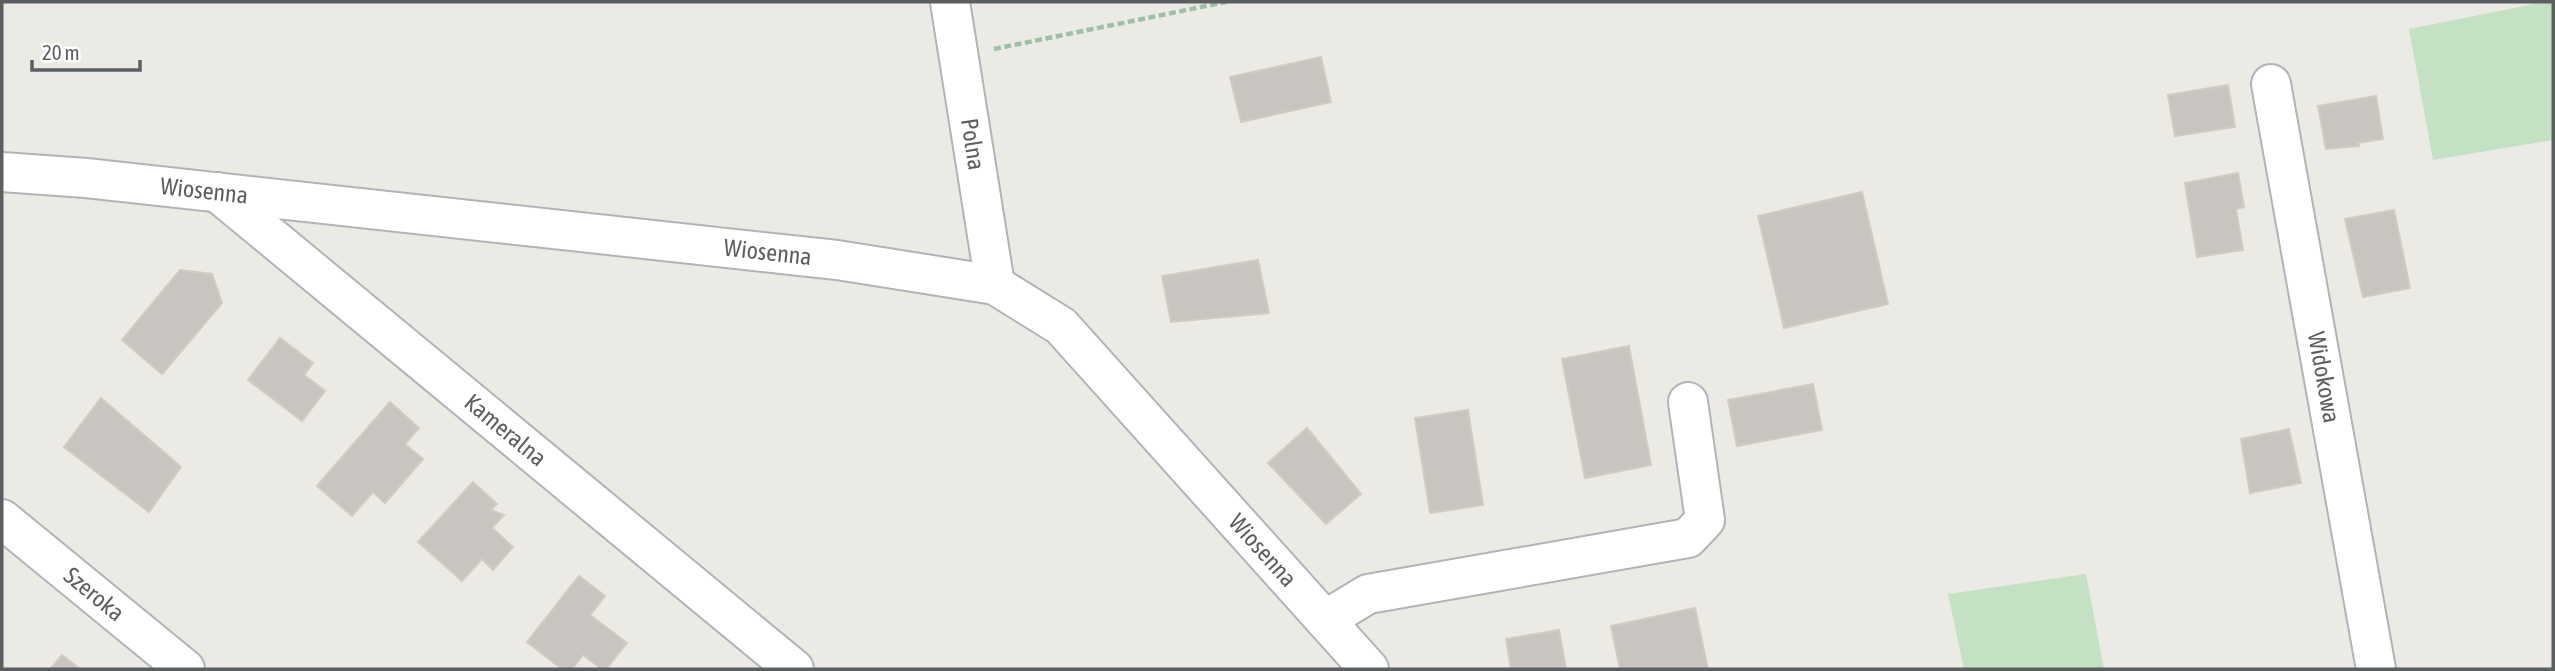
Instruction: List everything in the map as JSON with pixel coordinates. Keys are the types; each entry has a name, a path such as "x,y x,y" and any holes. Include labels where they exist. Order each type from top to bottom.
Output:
{"street":[{"name":"Polna","path":"950,2 995,285"},
{"name":"Widokowa","path":"2271,84 2376,669"},
{"name":"Wiosenna","path":"2,172 86,178 837,260 995,285 1061,326 1369,669"},
{"name":"Kameralna","path":"217,192 794,669"},
{"path":"1325,620 1368,594 1688,538 1705,520 1688,402"},
{"name":"Szeroka","path":"2,519 185,669"}],"path":[{"path":"958,56 1226,2"}],"green space":[{"path":"2553,2 2553,140 2433,160 2409,29"},
{"path":"2086,574 2104,669 1964,669 1948,594"}],"building":[{"path":"1321,57 1331,102 1241,122 1230,77"},
{"path":"2228,85 2235,127 2175,136 2168,95"},
{"path":"2376,96 2383,139 2358,143 2359,146 2326,149 2318,106"},
{"path":"2238,173 2244,207 2236,209 2243,250 2197,257 2185,183"},
{"path":"1862,192 1888,304 1784,328 1758,216"},
{"path":"2394,210 2410,288 2363,297 2345,219"},
{"path":"1258,260 1269,313 1171,322 1162,276"},
{"path":"180,270 212,274 222,303 162,374 122,340"},
{"path":"280,338 313,363 304,375 325,391 302,421 248,380"},
{"path":"1629,346 1651,465 1585,478 1562,359"},
{"path":"1813,384 1822,430 1737,446 1728,400"},
{"path":"101,398 181,467 149,512 64,447"},
{"path":"390,402 419,428 405,444 423,459 385,503 373,492 352,516 317,486"},
{"path":"1468,410 1483,505 1430,513 1415,418"},
{"path":"1307,428 1361,494 1326,524 1268,463"},
{"path":"2289,429 2301,483 2250,493 2241,439"},
{"path":"473,482 497,504 491,510 504,515 492,528 513,547 493,570 482,559 462,581 418,542"},
{"path":"579,576 605,596 590,615 627,643 606,669 583,655 572,669 562,669 527,642"},
{"path":"1695,608 1708,669 1620,669 1611,626"},
{"path":"1559,630 1566,669 1511,669 1506,639"},
{"path":"62,655 80,669 50,669"}]}
